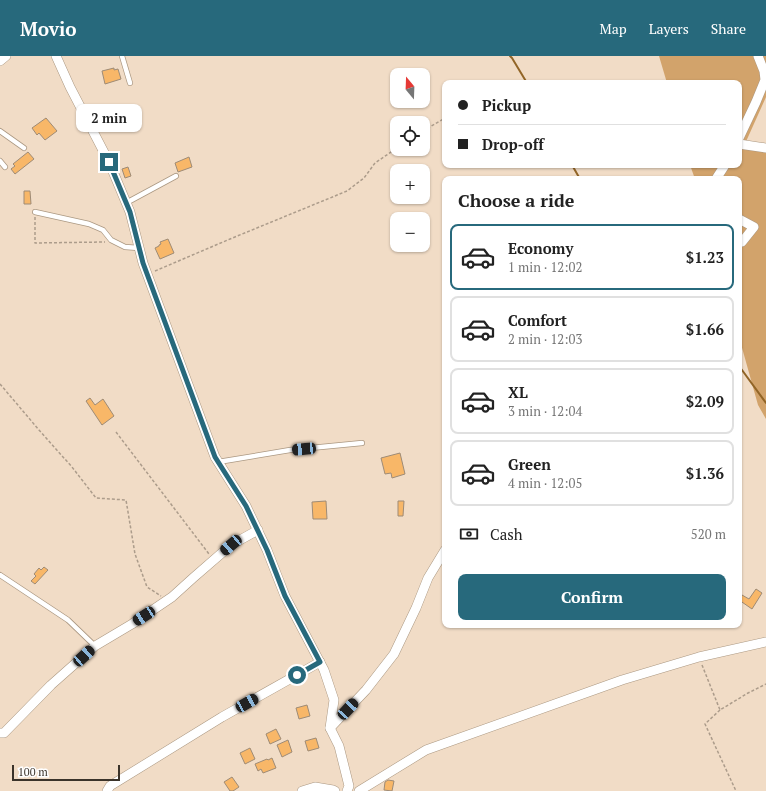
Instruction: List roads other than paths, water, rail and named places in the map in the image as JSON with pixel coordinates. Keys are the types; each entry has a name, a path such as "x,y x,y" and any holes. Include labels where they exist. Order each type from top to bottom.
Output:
{"street":[{"path":"0,61 6,56"},
{"path":"56,56 70,87 109,162 130,212 147,275 215,457 246,506 267,550 285,596 324,670 334,700 330,728 339,746 349,786 347,791"},
{"path":"742,132 765,80 764,71 758,56"},
{"path":"742,144 766,148"},
{"path":"742,220 754,226 742,242"},
{"path":"0,733 4,733 51,685 95,646 167,601 231,545 258,530"},
{"path":"330,728 366,690 394,654 416,608 428,578 442,555"},
{"path":"359,791 426,750 622,680 699,657 766,642"},
{"path":"107,791 110,786 222,717 320,662"},
{"path":"302,791 315,787 335,791"}],"lane":[{"path":"122,56 130,82"},
{"path":"0,131 24,148"},
{"path":"0,161 4,167"},
{"path":"126,202 176,176"},
{"path":"36,212 89,224 103,230 112,240 125,247 139,248"},
{"path":"218,462 290,450 362,443"},
{"path":"0,574 68,620 95,646"}],"waterway":[{"path":"510,56 525,80"},
{"path":"574,168 578,176"},
{"path":"742,370 766,403"}]}
